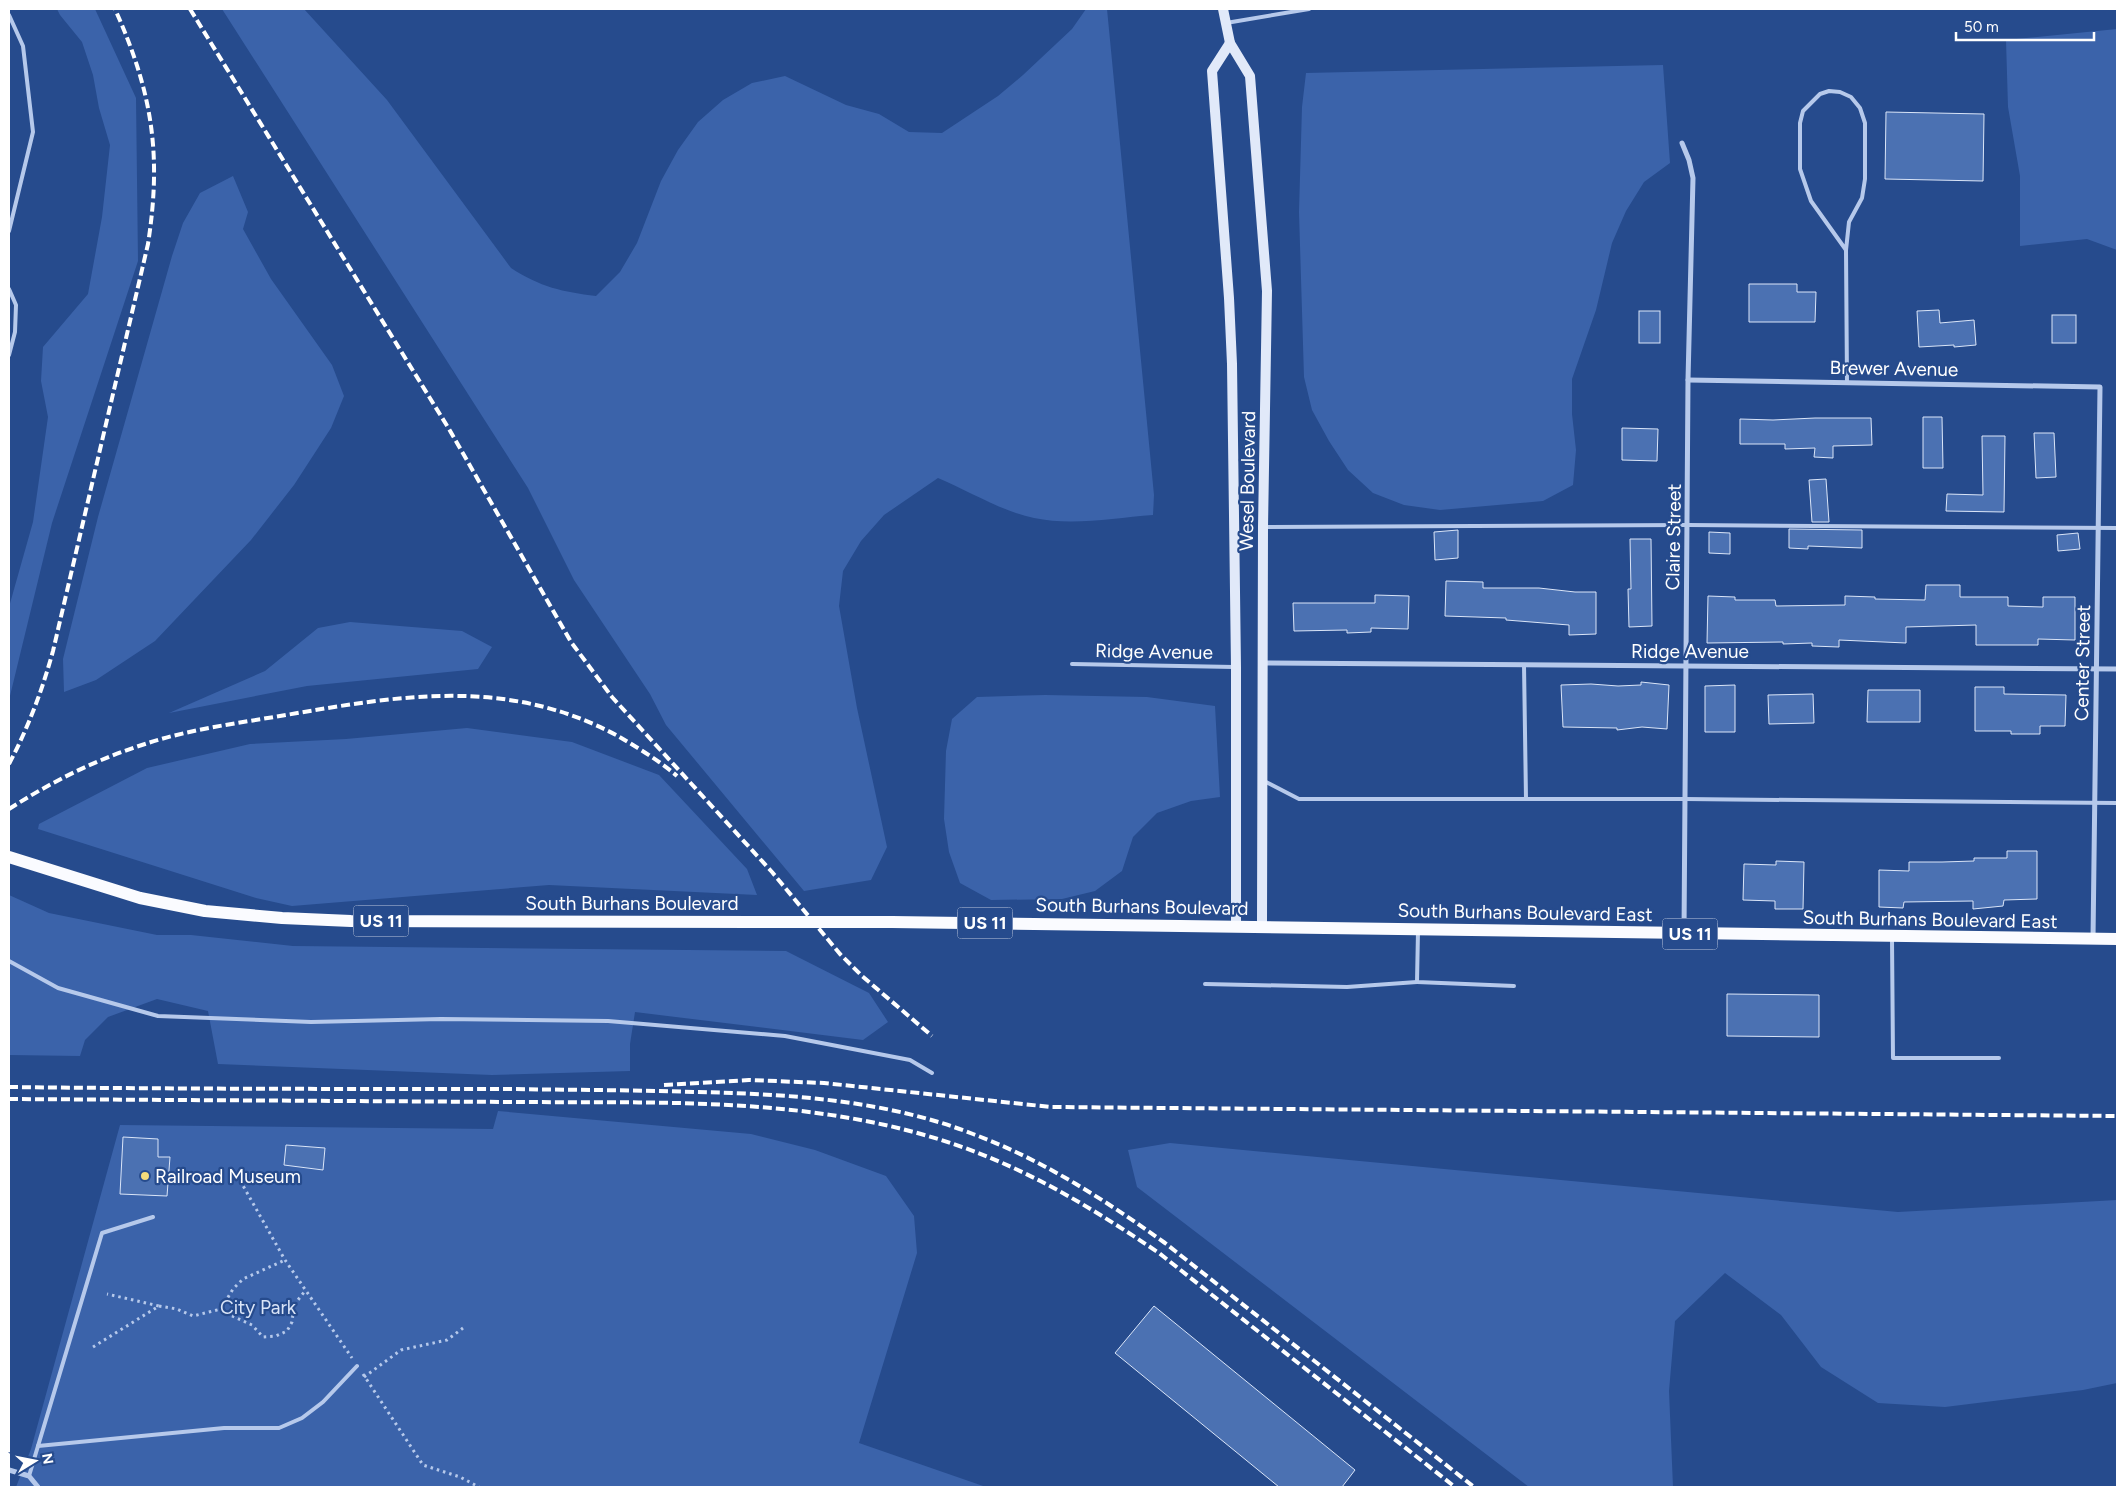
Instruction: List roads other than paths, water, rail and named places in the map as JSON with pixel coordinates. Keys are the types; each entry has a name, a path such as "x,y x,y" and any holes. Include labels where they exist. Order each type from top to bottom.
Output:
{"main road":[{"name":"Wesel Boulevard","path":"1223,9 1230,43 1250,76 1267,291 1263,527 1262,926"},
{"name":"Wesel Boulevard","path":"1230,43 1212,71 1229,298 1236,667 1236,925"},
{"name":"South Burhans Boulevard","path":"12,858 140,898 205,911 282,918 351,921 892,922 1262,926"},
{"name":"South Burhans Boulevard East","path":"1262,926 1684,934 2117,939"}],"street":[{"name":"Claire Street","path":"1682,143 1689,160 1693,178 1688,380 1684,934"},
{"name":"Brewer Avenue","path":"1688,380 2100,387"},
{"name":"Center Street","path":"2094,939 2100,387"},
{"name":"Ridge Avenue","path":"1262,663 2117,669"},
{"path":"9,1470 29,1476 38,1487"}],"lane":[{"path":"1226,23 1309,9"},
{"path":"9,15 23,46 33,132 9,231"},
{"path":"1846,250 1811,201 1800,169 1800,123 1803,111 1820,94 1829,91 1840,92 1851,97 1860,108 1865,123 1865,179 1862,198 1850,222 1846,250 1847,382"},
{"path":"9,289 16,305 15,332 9,355"},
{"path":"1263,527 1688,525 2117,528"},
{"name":"Ridge Avenue","path":"1072,664 1236,667"},
{"path":"1524,665 1526,799"},
{"path":"1262,780 1299,799 1685,799 2117,804"},
{"path":"1417,982 1418,929"},
{"path":"1892,937 1893,1058 1999,1058"},
{"path":"9,961 58,988 158,1016 312,1022 441,1020 608,1021 785,1036 910,1060 932,1073"},
{"path":"1205,984 1347,987 1417,982 1514,986"},
{"path":"29,1476 102,1234 153,1217"},
{"path":"38,1446 224,1428 279,1428 302,1418 323,1402 357,1366"}],"railway":[{"path":"9,764 34,709 53,651 148,244 154,181 151,124 138,68 115,9"},
{"path":"190,9 449,429 571,642 612,697 772,872 840,954 862,976 932,1036"},
{"path":"9,809 92,764 127,750 179,734 329,708 413,697 455,696 495,698 536,705 577,717 618,736 677,776"},
{"path":"664,1085 749,1080 824,1083 1051,1107 2117,1116"},
{"path":"9,1087 511,1089 732,1093 837,1101 906,1113 999,1144 1049,1169 1096,1196 1165,1243 1474,1487"},
{"path":"9,1099 719,1104 821,1114 871,1122 921,1134 985,1156 1045,1183 1102,1216 1159,1253 1455,1487"}],"place":[{"name":"Railroad Museum","path":"145,1176"}],"park label":[{"name":"City Park","path":"258,1307"}]}
